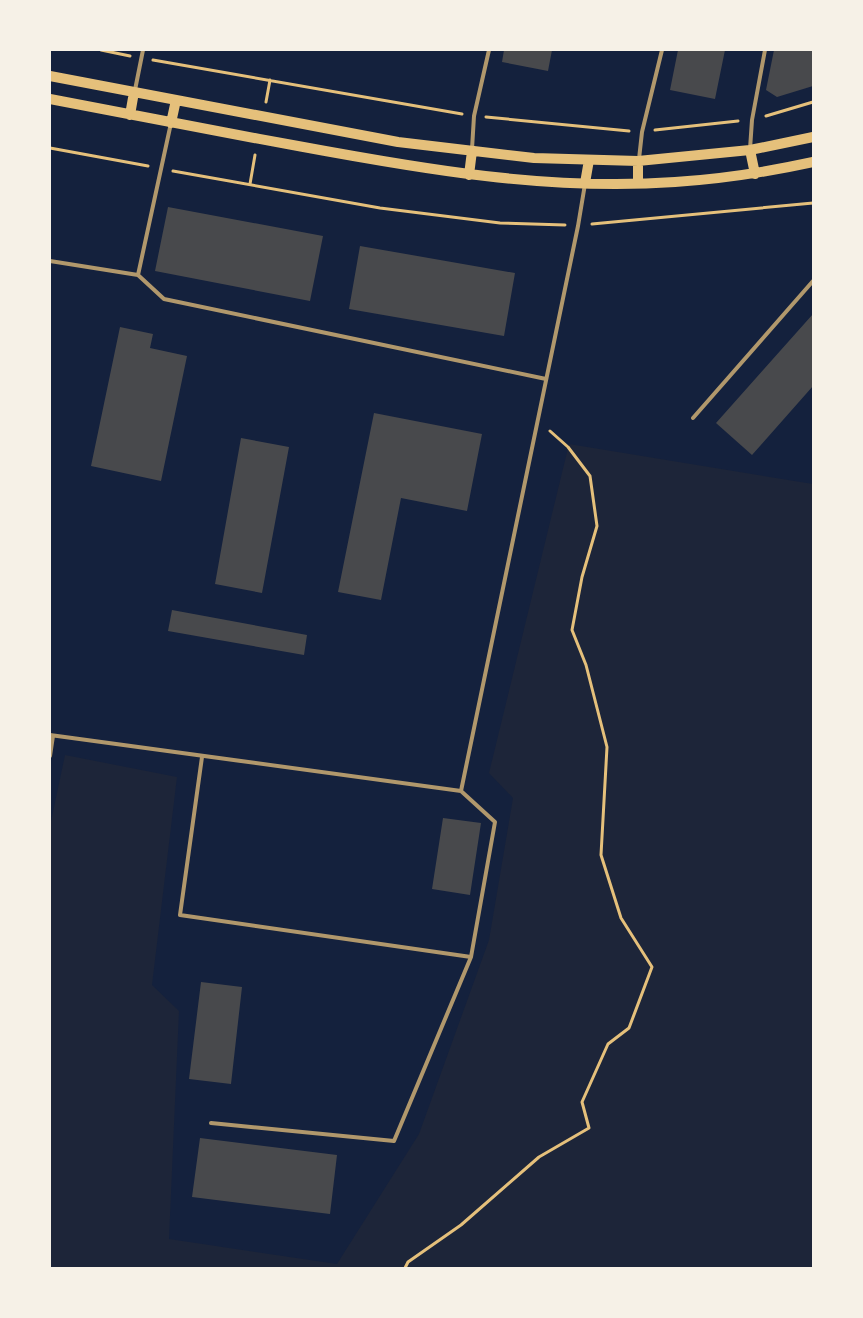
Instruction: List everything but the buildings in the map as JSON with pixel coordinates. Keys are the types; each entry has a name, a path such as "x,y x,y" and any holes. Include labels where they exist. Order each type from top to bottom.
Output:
{"main road":[{"path":"50,76 398,142 534,158 638,161 750,150 813,137"},
{"path":"130,115 134,92"},
{"path":"50,99 386,163 496,178 585,183 674,182 754,174 813,162"},
{"path":"171,123 176,100"},
{"path":"750,150 754,174"},
{"path":"469,175 472,151"},
{"path":"585,183 589,160"},
{"path":"638,161 638,183"}],"lane":[{"path":"134,92 144,50"},
{"path":"472,151 474,116 489,50"},
{"path":"638,161 642,132 662,50"},
{"path":"750,150 752,120 765,50"},
{"path":"138,275 171,123"},
{"path":"461,791 578,226 585,183"},
{"path":"50,261 138,275 164,300 546,379"},
{"path":"693,418 813,281"},
{"path":"50,756 52,736 461,791 495,822 471,957 394,1141 210,1123"},
{"path":"202,757 180,915 471,957"}],"path":[{"path":"101,50 474,116 642,132 752,120 813,102"},
{"path":"265,103 270,80"},
{"path":"50,148 389,210 500,224 578,226 813,202"},
{"path":"250,184 256,151"},
{"path":"405,1268 408,1262 461,1225 539,1157 589,1128 582,1102 608,1044 629,1028 652,967 621,918 601,855 607,747 586,665 572,630 582,577 597,526 590,476 568,447 537,421"}],"shaded area":[{"path":"569,444 813,484 813,1268 50,1268 50,826 65,755 177,777 152,985 179,1011 169,1239 337,1264 419,1134 489,940 513,798 489,773"}]}
